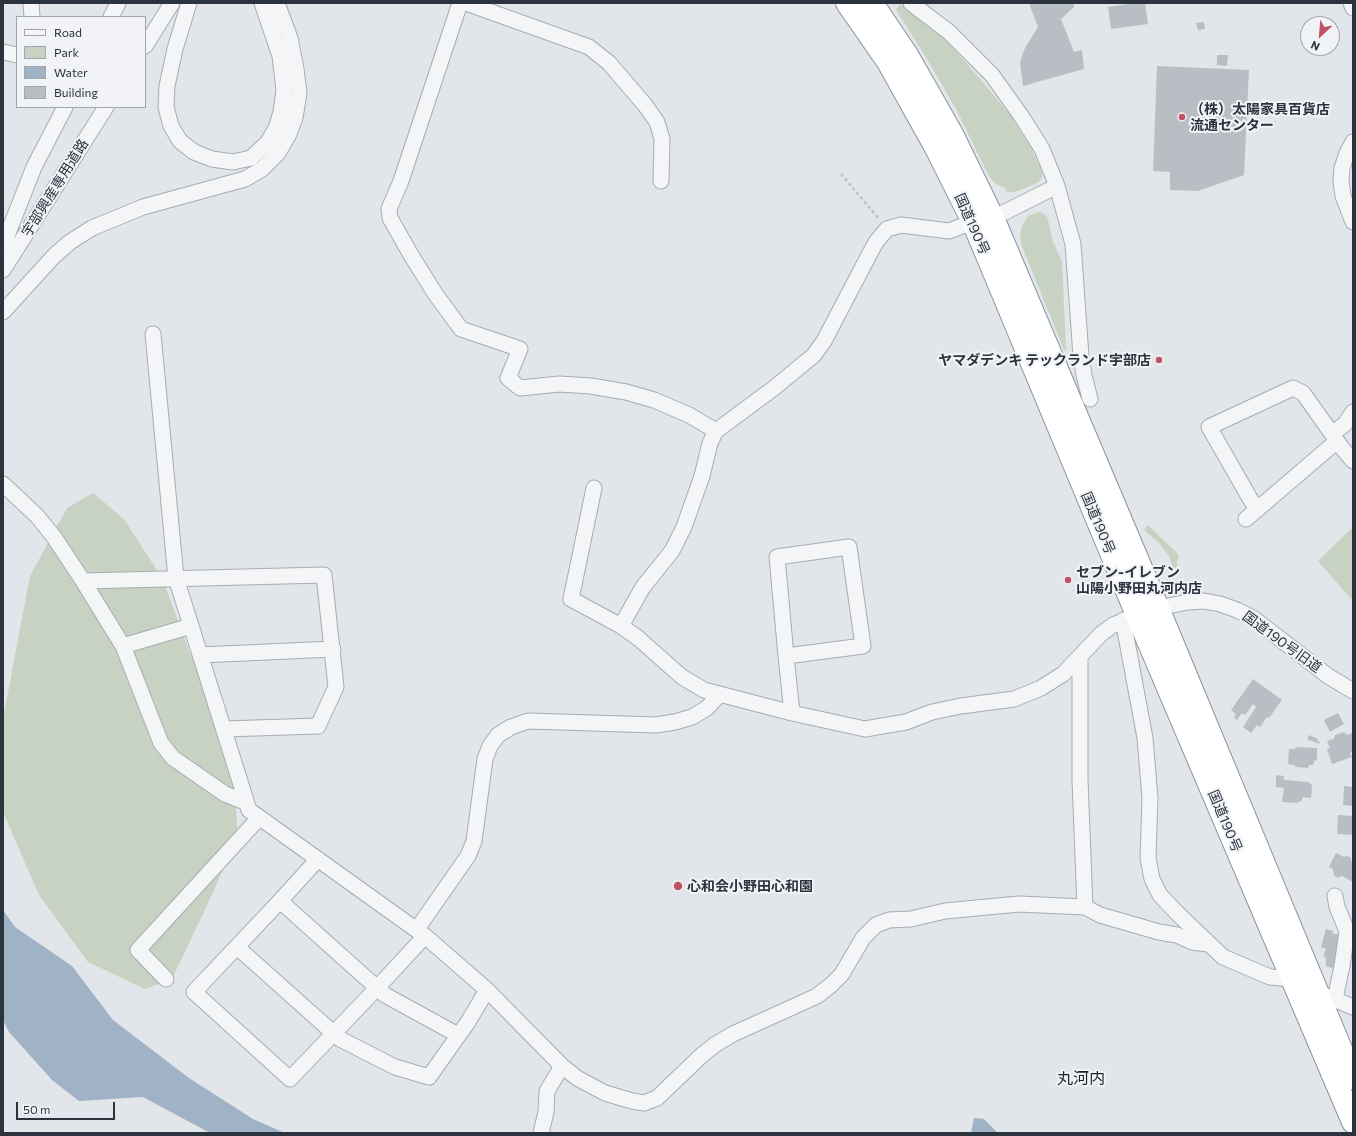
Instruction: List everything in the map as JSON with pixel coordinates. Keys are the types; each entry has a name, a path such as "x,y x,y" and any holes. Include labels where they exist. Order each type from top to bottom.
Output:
{"highway":[{"name":"国道190号","path":"861,5 888,62 937,150 983,220 1158,608 1325,996 1353,1078"},
{"name":"国道190号","path":"983,220 1130,618 1292,979 1353,1122"}],"street":[{"path":"31,3 32,16"},
{"path":"112,16 118,3"},
{"path":"146,44 172,3"},
{"path":"189,3 175,49 167,86 166,107 172,126 180,141 194,152 212,159 233,162 251,158 268,142 276,128 281,112 284,90 280,56 262,3"},
{"path":"3,312 54,256 70,242 92,228 143,206 245,179 262,169 278,153 288,136 295,118 298,93 296,68 290,38 277,3"},
{"path":"460,3 401,181 389,209 390,218 411,255 436,295 461,329 520,349 508,378 520,388 559,384 591,386 626,392 661,403 689,415 716,431"},
{"path":"466,3 589,47 609,63 645,105 657,122 662,139 661,181"},
{"path":"911,3 948,32 992,75 1022,117 1042,149 1057,186 1073,244 1081,356 1090,399"},
{"path":"1351,3 1353,8"},
{"path":"3,52 16,55"},
{"path":"3,246 34,167 64,108"},
{"name":"宇部興産専用道路","path":"3,270 105,108"},
{"path":"1353,142 1347,153 1342,168 1341,181 1343,196 1353,222"},
{"path":"621,626 643,587 672,551 684,527 702,476 710,443 716,431 774,388 814,355 824,341 876,242 888,229 901,225 949,231 983,220 1057,186"},
{"path":"153,334 176,578 249,810 421,932 487,990 562,1066 577,1078 605,1093 632,1101 644,1103 657,1098 668,1085 716,1044 733,1034 817,996 842,974 863,938 876,925 889,920 911,919 945,911 1019,904 1085,907 1100,915 1159,932 1177,935 1192,942 1208,944"},
{"path":"1259,508 1252,502 1209,427 1292,388 1303,393 1353,461"},
{"path":"1246,519 1334,437 1353,412"},
{"path":"3,484 37,516 54,537 123,646 161,743 173,758 225,794 246,802"},
{"name":"国道190号旧道","path":"594,488 570,598 621,626 638,638 682,677 704,690 792,713 865,729 906,722 932,712 961,706 1014,699 1041,688 1064,674 1101,634 1113,625 1158,608 1182,603 1204,601 1220,604 1253,618 1328,676 1353,691"},
{"path":"786,656 863,646 849,547 777,557 786,656 792,713"},
{"path":"83,581 324,575 336,687 318,726 224,729"},
{"path":"1130,618 1145,738 1150,798 1148,858 1152,879 1160,895 1223,958 1270,977 1292,979 1325,996 1353,1007"},
{"path":"123,646 191,626"},
{"path":"200,655 333,649"},
{"path":"1080,657 1080,780 1085,907"},
{"path":"318,859 194,992 290,1079 377,988 421,932 468,856 474,841 485,759 490,746 498,735 511,726 528,721 656,725 675,722 692,717 707,708 720,694"},
{"path":"166,979 138,950 259,818"},
{"path":"1325,996 1342,966 1347,931 1337,907 1335,896"},
{"path":"280,901 385,995 458,1035"},
{"path":"237,947 340,1040 395,1067 429,1077 468,1022 487,990"},
{"path":"541,1133 546,1112 547,1092 562,1066"}],"path":[{"path":"841,174 888,229"}],"green space":[{"path":"900,4 946,40 1011,116 1032,150 1042,172 1042,177 1039,182 1015,192 1007,192 1005,188 996,184 989,176 956,109 896,10"},
{"path":"1039,212 1046,215 1052,239 1062,262 1066,350 1064,350 1021,244 1020,234 1022,226 1028,216"},
{"path":"93,493 124,519 162,578 191,656 230,734 238,835 210,899 172,979 145,989 88,962 39,895 3,812 3,719 30,576 67,508"},
{"path":"1148,525 1179,555 1177,563 1178,571 1173,572 1170,558 1160,544 1144,530"},
{"path":"1353,527 1353,601 1318,561"}],"water":[{"path":"3,910 15,927 72,966 113,1020 189,1078 253,1119 285,1133 210,1133 143,1097 79,1101 52,1080 9,1032 3,1020"},
{"path":"974,1118 984,1119 998,1133 971,1133"}],"building":[{"path":"1029,3 1073,3 1074,7 1061,19 1074,52 1082,50 1084,69 1023,86 1020,63 1025,48 1038,27"},
{"path":"1145,3 1148,24 1111,29 1108,7"},
{"path":"1204,22 1205,29 1198,30 1196,23"},
{"path":"1217,55 1228,55 1227,66 1217,65"},
{"path":"1157,66 1249,70 1244,175 1198,191 1170,190 1170,172 1153,171"},
{"path":"1253,679 1282,700 1269,718 1267,717 1260,727 1257,725 1251,733 1243,727 1256,707 1253,704 1245,715 1242,713 1237,720 1234,717 1236,714 1231,710"},
{"path":"1338,713 1344,724 1330,732 1324,720"},
{"path":"1344,732 1347,735 1353,733 1353,751 1350,753 1352,757 1332,764 1327,749 1330,748 1327,741 1334,739 1335,735"},
{"path":"1309,735 1318,739 1317,741 1320,742 1319,744 1307,739"},
{"path":"1297,747 1317,748 1317,761 1315,760 1313,765 1309,765 1308,768 1296,767 1288,764 1289,749 1295,749"},
{"path":"1276,775 1284,776 1283,779 1286,780 1308,782 1312,785 1311,798 1303,797 1301,802 1299,801 1298,803 1282,802 1284,788 1276,787"},
{"path":"1344,786 1353,787 1353,806 1343,805"},
{"path":"1338,815 1353,816 1353,835 1337,834"},
{"path":"1336,853 1344,857 1347,856 1351,858 1353,863 1353,882 1342,876 1338,878 1334,875 1333,869 1329,867"},
{"path":"1326,929 1333,931 1332,933 1340,935 1335,969 1326,966 1326,958 1323,956 1326,949 1321,947"}],"place":[{"name":"（株）太陽家具百貨店 流通センター","path":"1182,117"},
{"name":"ヤマダデンキ テックランド宇部店","path":"1159,360"},
{"name":"セブン-イレブン 山陽小野田丸河内店","path":"1068,580"},
{"name":"心和会小野田心和園","path":"678,886"}],"district":[{"name":"丸河内","path":"1081,1079"}]}
